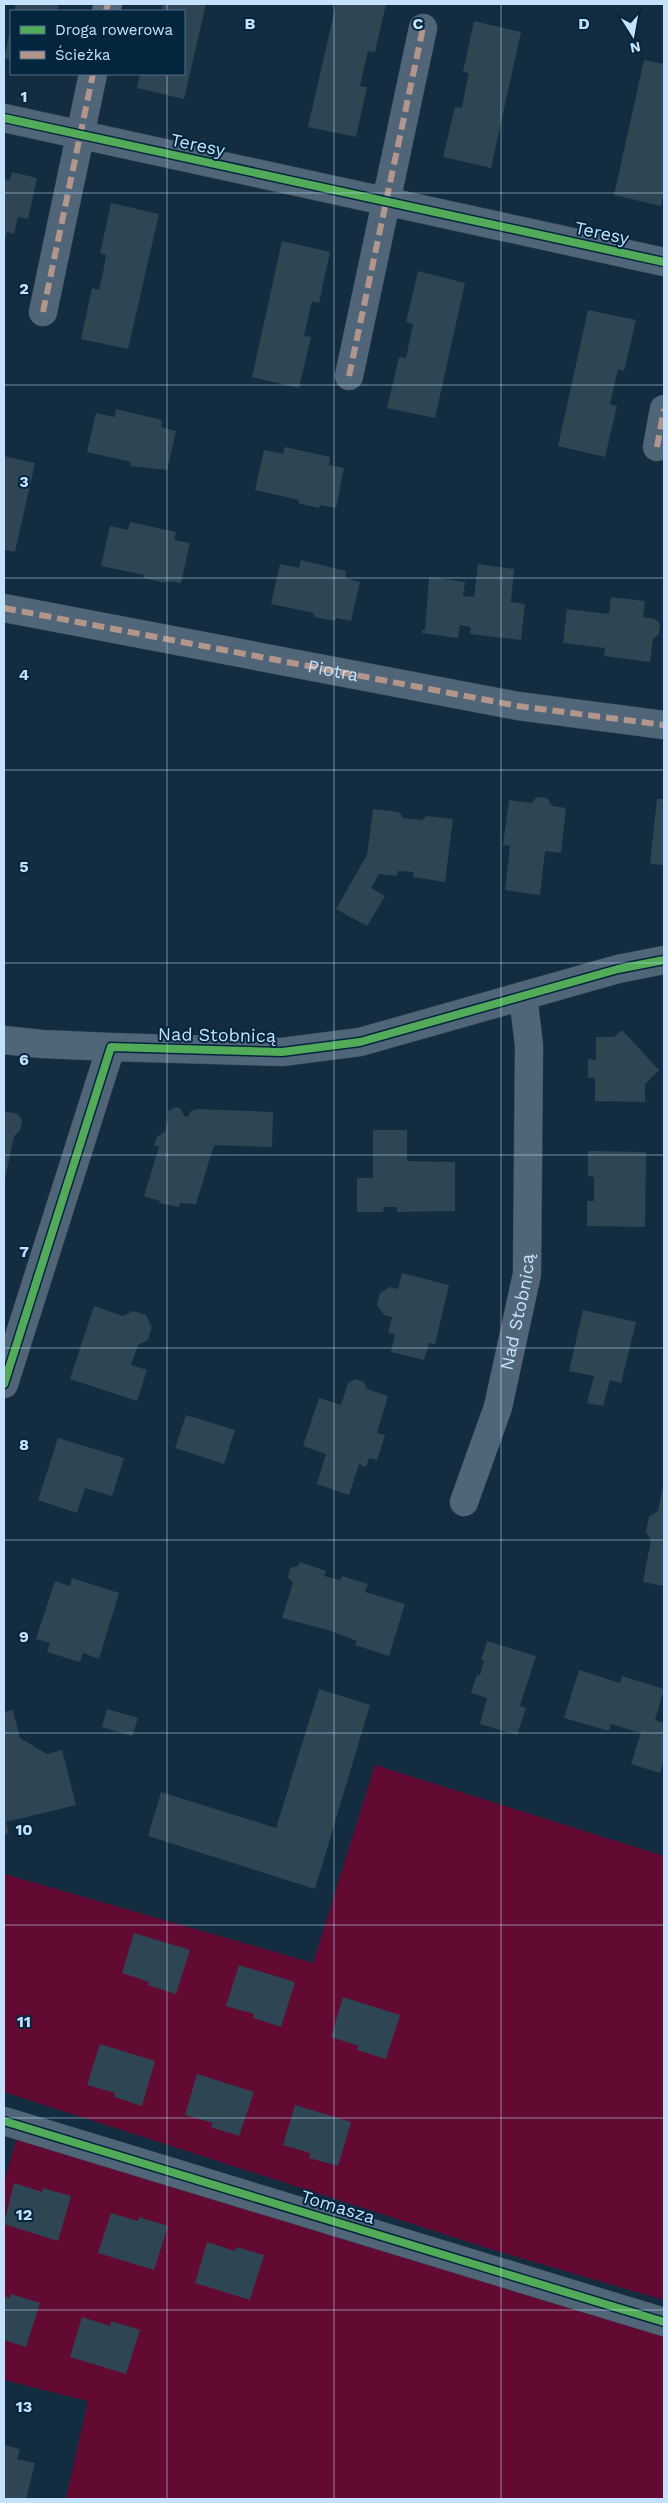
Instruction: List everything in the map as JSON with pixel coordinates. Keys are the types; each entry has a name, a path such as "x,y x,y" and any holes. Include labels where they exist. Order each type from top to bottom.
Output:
{"street":[{"path":"349,376 423,28"},
{"path":"43,312 93,75"},
{"name":"Teresy","path":"4,118 664,262"},
{"path":"656,447 664,409"},
{"name":"Piotra","path":"4,608 518,706 664,725"},
{"name":"Nad Stobnicą","path":"4,1040 42,1044 111,1047 282,1052 360,1042 618,969 664,960"},
{"name":"Nad Stobnicą","path":"464,1502 498,1407 527,1274 529,1044 523,996"},
{"path":"4,1384 111,1047"},
{"name":"Tomasza","path":"4,2121 664,2322"}],"shaded area":[{"path":"375,1765 664,1856 664,2300 490,2249 4,2092 4,1874 313,1963"},
{"path":"19,2129 664,2336 664,2499 66,2499 88,2401 4,2380 4,2183"}],"building":[{"path":"16,4 59,4 57,10 14,10"},
{"path":"163,4 206,4 184,99 137,88 140,75 185,75 185,10 161,10"},
{"path":"336,4 386,4 375,52 368,51 364,68 360,86 367,87 356,137 308,127"},
{"path":"474,21 521,32 491,168 443,157 455,107 462,108 469,73 463,72"},
{"path":"10,31 10,60 4,58"},
{"path":"644,60 664,64 664,193 661,206 614,195"},
{"path":"12,172 37,178 28,219 18,217 14,234 7,232 4,243 4,179 10,180"},
{"path":"111,203 159,214 128,349 81,339 92,288 99,290 103,273 106,255 100,253"},
{"path":"282,241 330,252 319,303 312,301 304,336 311,337 299,388 252,377"},
{"path":"418,271 465,283 435,418 387,408 399,357 406,358 413,324 406,322"},
{"path":"588,310 636,320 624,371 618,369 610,404 617,406 605,457 558,446"},
{"path":"116,409 162,420 161,427 176,431 167,470 130,466 131,462 87,452 96,413 115,417"},
{"path":"285,447 330,457 329,465 344,468 336,508 320,505 319,508 298,503 299,500 255,490 264,450 283,454"},
{"path":"4,456 35,463 15,552 4,550"},
{"path":"130,522 176,532 174,540 190,543 181,583 166,581 165,583 143,578 144,575 101,566 110,526 128,530"},
{"path":"301,560 346,571 345,578 360,582 351,621 336,618 335,621 314,617 314,613 271,604 280,564 299,568"},
{"path":"478,564 514,569 511,602 525,604 521,640 470,634 471,627 460,625 458,638 422,633 422,630 425,630 429,577 465,582 463,596 474,597"},
{"path":"611,597 645,601 643,617 655,619 660,624 659,634 653,639 650,662 604,656 605,648 563,643 567,609 609,614"},
{"path":"537,797 547,798 552,806 566,808 561,853 545,851 540,895 505,890 510,846 503,845 509,800 531,803"},
{"path":"657,799 664,799 664,865 650,864"},
{"path":"373,809 399,812 403,818 421,820 427,816 453,819 445,882 413,877 414,872 398,871 397,876 379,874 371,888 385,896 367,926 336,909 367,855"},
{"path":"622,1030 659,1070 645,1084 645,1102 595,1101 595,1078 588,1078 588,1059 596,1060 596,1037 614,1037"},
{"path":"176,1107 181,1109 184,1116 188,1117 191,1111 197,1109 273,1112 272,1147 214,1145 196,1204 180,1203 179,1207 159,1203 160,1201 144,1196 159,1147 154,1145 157,1137 165,1132 168,1111"},
{"path":"4,1111 18,1114 22,1120 20,1131 14,1136 5,1179"},
{"path":"373,1130 407,1130 407,1161 455,1162 455,1211 397,1212 397,1207 384,1207 383,1212 357,1212 357,1178 373,1178"},
{"path":"588,1151 646,1152 645,1227 587,1226 587,1201 594,1201 594,1177 588,1176"},
{"path":"402,1273 449,1285 435,1344 429,1343 424,1360 391,1352 395,1334 388,1333 392,1317 384,1315 377,1305 380,1293 390,1287 398,1289"},
{"path":"94,1306 123,1316 133,1311 146,1315 152,1327 148,1340 138,1345 131,1365 147,1370 137,1401 70,1379"},
{"path":"583,1310 636,1322 621,1383 610,1380 603,1406 587,1403 594,1376 569,1371"},
{"path":"356,1379 364,1382 367,1389 388,1396 377,1433 385,1435 377,1460 369,1458 366,1467 359,1464 349,1495 317,1484 326,1454 303,1446 319,1398 341,1405 348,1383"},
{"path":"186,1415 235,1430 224,1464 175,1448"},
{"path":"58,1438 124,1458 112,1496 85,1488 77,1513 38,1500"},
{"path":"663,1486 664,1586 643,1582 651,1540 646,1532 649,1517 658,1511"},
{"path":"300,1562 326,1571 324,1576 340,1580 342,1576 368,1584 365,1592 405,1604 389,1656 355,1645 357,1641 328,1630 282,1618 293,1583 288,1577 290,1568 298,1566"},
{"path":"72,1578 119,1593 99,1659 83,1653 80,1662 47,1652 50,1643 36,1639 55,1581 70,1586"},
{"path":"487,1641 536,1656 520,1706 526,1708 517,1735 480,1724 487,1698 471,1693 477,1675 480,1675 484,1661 481,1660"},
{"path":"579,1670 620,1683 622,1676 664,1689 655,1720 664,1723 664,1760 660,1773 631,1764 641,1733 611,1724 609,1731 564,1718"},
{"path":"319,1689 370,1705 315,1889 148,1836 161,1792 276,1828"},
{"path":"107,1709 138,1718 132,1736 102,1727"},
{"path":"13,1710 20,1738 47,1754 62,1750 76,1805 6,1822 9,1833 4,1835 4,1712"},
{"path":"134,1933 190,1950 176,1994 148,1985 149,1982 122,1973"},
{"path":"239,1965 295,1982 281,2027 253,2018 254,2014 226,2006"},
{"path":"343,1997 400,2015 386,2059 357,2050 359,2046 331,2037"},
{"path":"100,2044 155,2061 142,2106 114,2097 115,2093 87,2085"},
{"path":"197,2074 254,2092 239,2136 211,2127 213,2123 185,2115"},
{"path":"295,2105 351,2122 338,2166 309,2158 310,2153 283,2145"},
{"path":"14,2183 42,2192 43,2188 71,2196 58,2241 4,2224"},
{"path":"111,2213 138,2221 139,2217 168,2226 154,2270 98,2253"},
{"path":"207,2242 235,2251 236,2247 264,2255 250,2300 195,2283"},
{"path":"11,2294 40,2303 26,2347 4,2340 4,2296 10,2298"},
{"path":"82,2317 110,2326 111,2321 140,2330 126,2374 70,2357"},
{"path":"4,2445 20,2449 17,2459 35,2463 26,2499 4,2499"}],"marked path":[{"path":"106,10 108,4"},
{"path":"349,376 423,28"},
{"path":"43,312 93,75"},
{"path":"657,447 664,409"},
{"path":"4,608 518,706 664,725"}],"cycle path":[{"path":"4,118 664,262"},
{"path":"4,1384 111,1047 282,1052 360,1042 618,969 664,960"},
{"path":"4,2121 664,2322"}]}
